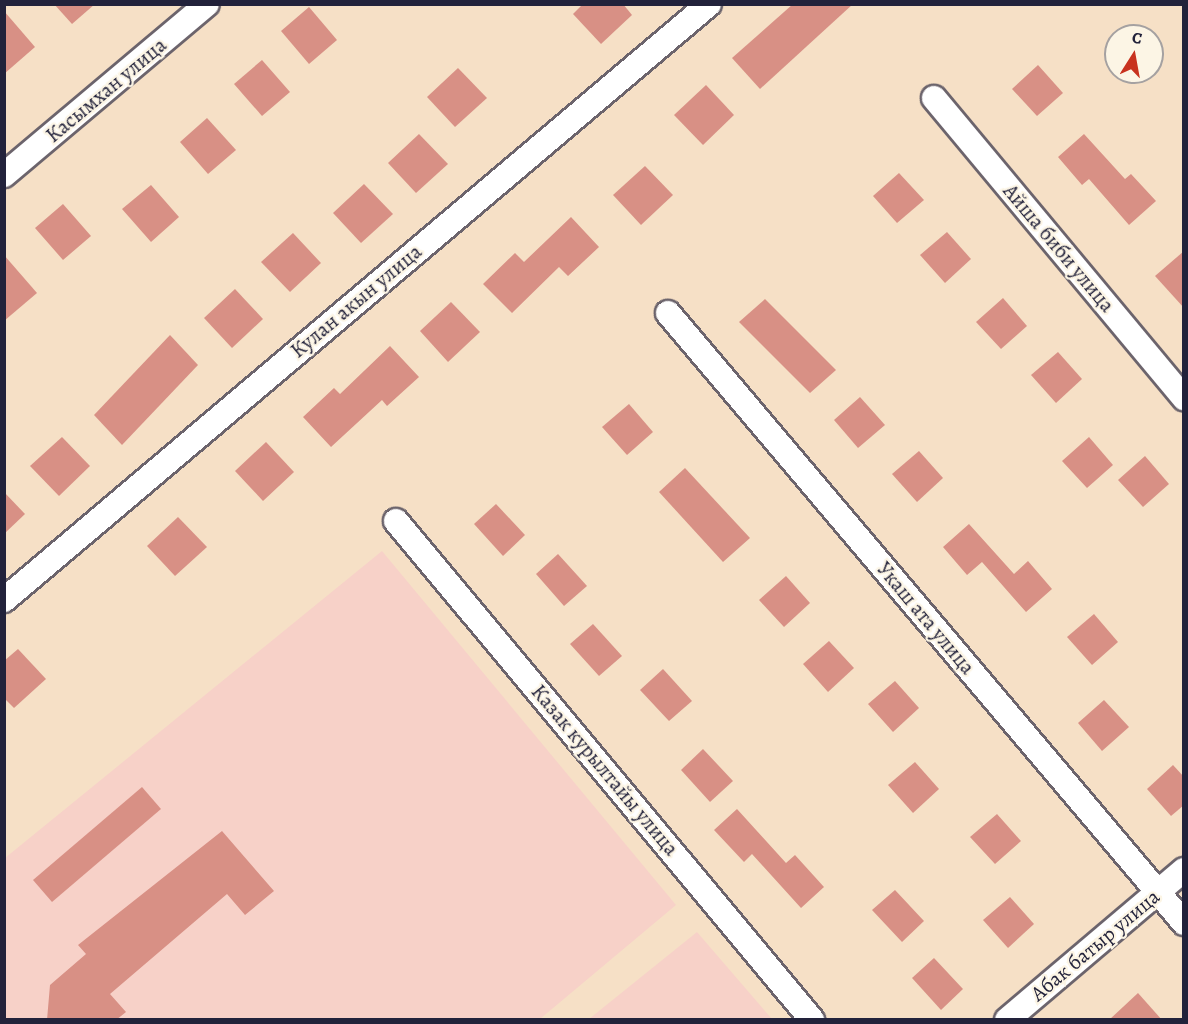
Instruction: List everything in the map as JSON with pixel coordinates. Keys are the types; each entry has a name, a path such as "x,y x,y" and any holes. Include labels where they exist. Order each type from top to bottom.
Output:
{"street":[{"name":"Касымхан улица","path":"4,175 207,4"},
{"name":"Кулан акын улица","path":"4,600 709,4"},
{"name":"Айша биби улица","path":"934,98 1184,398"},
{"name":"Укаш ата улица","path":"668,313 1184,923"},
{"name":"Казак курылтайы улица","path":"396,521 813,1020"},
{"name":"Абак батыр улица","path":"1006,1020 1184,870"}],"shaded area":[{"path":"382,551 676,905 540,1019 5,1020 5,858"},
{"path":"697,932 772,1019 589,1019"}],"building":[{"path":"54,4 95,4 72,24"},
{"path":"583,4 623,4 632,15 601,44 573,14"},
{"path":"793,4 853,4 760,89 732,58"},
{"path":"309,7 337,40 309,64 281,31"},
{"path":"4,11 35,47 4,74"},
{"path":"262,60 290,92 262,116 234,84"},
{"path":"1038,65 1063,93 1037,116 1012,89"},
{"path":"458,68 487,98 455,127 427,97"},
{"path":"706,85 734,115 703,145 674,115"},
{"path":"207,118 236,150 208,174 180,142"},
{"path":"419,134 448,164 416,193 388,163"},
{"path":"1084,134 1125,179 1131,174 1156,201 1129,225 1089,179 1082,185 1058,157"},
{"path":"645,166 673,195 641,225 613,195"},
{"path":"899,173 924,200 897,223 873,196"},
{"path":"364,184 393,214 361,243 333,213"},
{"path":"151,185 179,217 151,242 122,209"},
{"path":"63,204 91,236 63,260 35,228"},
{"path":"571,217 599,247 568,276 559,267 512,313 483,284 515,253 524,262"},
{"path":"947,232 971,259 945,283 920,255"},
{"path":"293,233 321,263 290,292 261,262"},
{"path":"1184,251 1184,308 1155,276"},
{"path":"4,255 37,293 4,321"},
{"path":"235,289 263,319 232,348 204,318"},
{"path":"1003,298 1027,326 1001,349 976,322"},
{"path":"765,299 836,370 810,393 739,322"},
{"path":"451,302 480,332 448,362 420,331"},
{"path":"170,335 198,365 122,445 94,415"},
{"path":"390,346 419,377 387,406 382,400 331,447 303,417 334,388 340,394"},
{"path":"1058,352 1082,379 1056,403 1031,375"},
{"path":"860,397 885,425 858,448 834,420"},
{"path":"629,404 653,432 627,455 602,427"},
{"path":"62,437 90,466 59,496 30,466"},
{"path":"1089,437 1113,465 1087,488 1062,461"},
{"path":"266,442 294,472 263,501 235,471"},
{"path":"919,451 943,478 917,502 892,474"},
{"path":"1145,456 1169,484 1143,507 1118,480"},
{"path":"685,468 750,538 723,562 659,492"},
{"path":"4,492 25,514 4,534"},
{"path":"496,504 525,535 503,556 474,524"},
{"path":"178,517 207,547 175,576 147,546"},
{"path":"969,524 1014,574 1028,561 1052,589 1026,612 982,562 967,575 943,547"},
{"path":"558,554 587,586 564,606 536,574"},
{"path":"786,576 810,603 784,627 759,600"},
{"path":"1094,614 1118,642 1092,665 1067,637"},
{"path":"593,624 622,656 599,676 570,644"},
{"path":"829,641 854,668 828,692 803,664"},
{"path":"18,649 46,679 14,708 4,698 4,661"},
{"path":"663,669 692,701 669,721 640,690"},
{"path":"895,681 919,708 893,732 868,704"},
{"path":"1104,700 1129,727 1102,751 1078,723"},
{"path":"703,749 733,781 710,802 681,770"},
{"path":"915,762 939,789 913,813 888,785"},
{"path":"1173,765 1184,777 1184,805 1171,816 1147,789"},
{"path":"142,787 161,809 52,902 33,880"},
{"path":"737,809 786,863 795,855 824,887 801,908 752,854 744,862 714,830"},
{"path":"997,814 1021,841 995,864 970,837"},
{"path":"222,831 274,891 245,915 227,894 110,994 126,1012 116,1020 47,1020 50,985 86,954 78,945"},
{"path":"895,890 924,921 902,942 872,910"},
{"path":"1010,897 1034,924 1008,948 983,920"},
{"path":"934,958 963,989 941,1010 912,978"},
{"path":"1138,993 1162,1020 1109,1020"}]}
